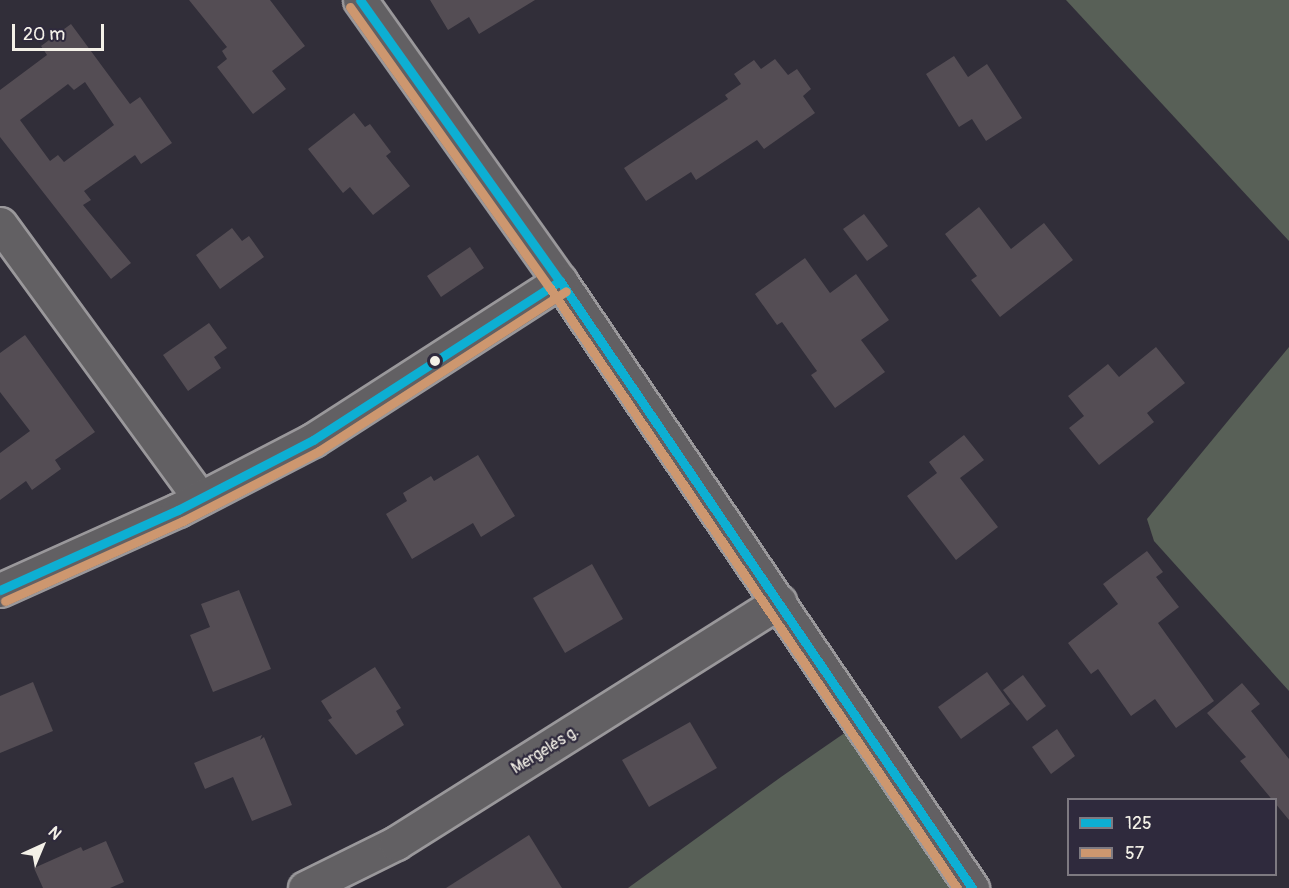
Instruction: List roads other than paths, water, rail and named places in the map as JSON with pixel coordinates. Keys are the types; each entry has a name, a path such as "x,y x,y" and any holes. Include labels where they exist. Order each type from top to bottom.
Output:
{"street":[{"path":"360,0 560,281 972,888"},
{"path":"0,224 200,498"},
{"path":"0,590 200,498 313,440 560,281"},
{"name":"Mergelės g.","path":"305,888 396,843 779,602"}]}
